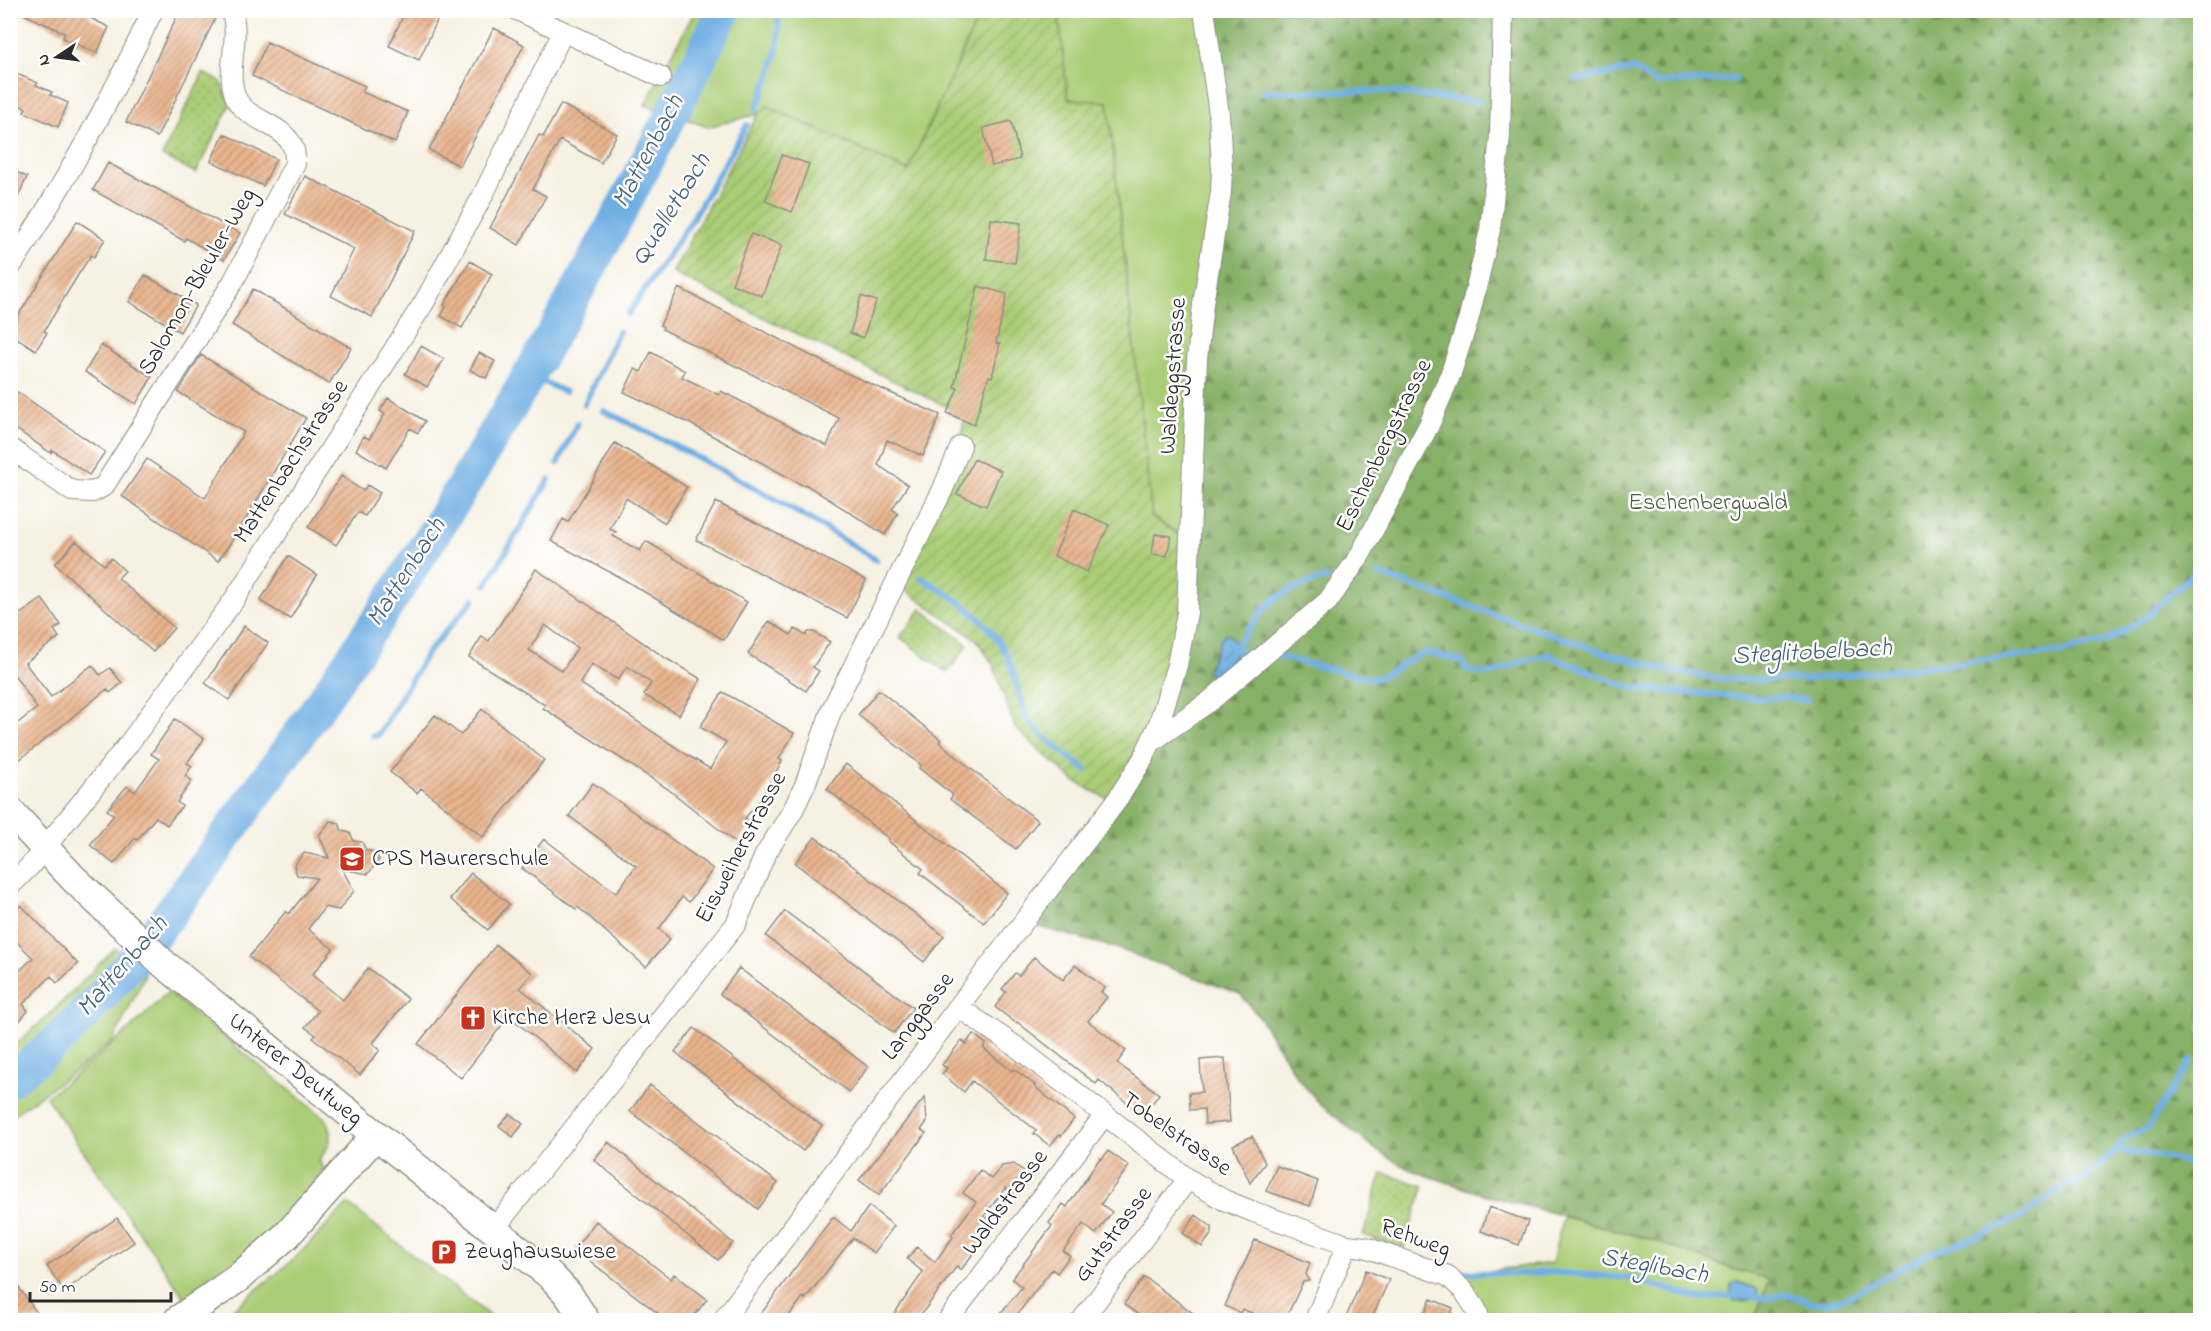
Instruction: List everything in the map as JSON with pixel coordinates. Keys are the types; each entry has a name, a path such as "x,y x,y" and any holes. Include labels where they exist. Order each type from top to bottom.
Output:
{"main road":[{"name":"Unterer Deutweg","path":"10,811 44,849 164,964 551,1276 585,1320"},
{"path":"177,1320 238,1278 287,1235 376,1135"}],"street":[{"path":"10,268 79,156 125,70 153,10"},
{"name":"Salomon-Bleuler-Weg","path":"10,448 72,491 93,492 104,486 233,282 295,164 294,150 284,134 248,111 237,99 231,74 235,33 231,10"},
{"path":"517,10 661,77"},
{"name":"Waldeggstrasse","path":"1151,742 1174,677 1187,613 1197,358 1221,192 1222,153 1219,114 1204,10"},
{"name":"Eschenbergstrasse","path":"1151,742 1210,700 1328,601 1359,557 1429,425 1451,373 1469,317 1482,271 1490,230 1501,115 1503,10"},
{"name":"Mattenbachstrasse","path":"10,886 44,849 127,746 234,600 425,301 482,197 563,32"},
{"name":"Eisweiherstrasse","path":"494,1229 736,924 765,855 793,810 805,785 832,709 942,491 961,446"},
{"name":"Langgasse","path":"723,1320 958,1007 1115,803 1151,742"},
{"name":"Tobelstrasse","path":"958,1007 1018,1048 1188,1179 1224,1200 1347,1245"},
{"name":"Waldstrasse","path":"948,1320 1104,1116"},
{"name":"Gutstrasse","path":"1082,1320 1188,1179"},
{"path":"1315,1320 1347,1245"},
{"name":"Rehweg","path":"1347,1245 1365,1247 1448,1276 1464,1291 1476,1309 1480,1320"}],"green space":[{"path":"695,11 981,11 908,171 767,107 758,114 708,127 645,105"},
{"path":"981,11 1058,11 1068,99 1108,102 1152,517 1191,542 1181,648 1115,803 1074,781 1015,728 993,664 977,640 895,583 961,446 964,415 672,273 758,114 767,106 908,171"},
{"path":"1058,11 1204,11 1219,114 1191,542 1152,517 1108,102 1068,99"},
{"name":"Eschenbergwald","path":"1204,11 2200,11 2200,1320 1754,1320 1769,1279 1735,1270 1649,1239 1482,1194 1411,1170 1377,1151 1321,1105 1299,1080 1259,1017 1240,994 1116,948 1024,923 1135,773 1194,467 1219,214","holes":["1225,634 1236,644 1237,650 1214,678 1209,666 1222,637"]},
{"path":"203,73 221,81 230,105 196,173 162,156"},
{"path":"921,609 968,645 947,673 900,637"},
{"path":"115,948 145,975 113,1041 81,1067 11,1116 11,1048 49,1015"},
{"path":"168,992 327,1120 331,1131 328,1146 319,1161 324,1168 296,1207 262,1241 187,1302 46,1097 109,1047"},
{"path":"1382,1173 1424,1186 1403,1249 1363,1235"},
{"name":"Zeughauswiese","path":"348,1204 495,1320 220,1320 295,1258"},
{"path":"1563,1217 1649,1239 1735,1270 1770,1279 1754,1320 1505,1320 1476,1309 1448,1276 1552,1263","holes":["1738,1282 1754,1287 1758,1297 1742,1302 1731,1293 1731,1285"]}],"water":[{"path":"1225,634 1232,637 1237,650 1232,659 1214,678 1206,670"},
{"path":"1736,1282 1757,1289 1758,1297 1735,1301 1731,1291 1732,1284"}],"building":[{"path":"15,10 82,10 91,15 90,18 109,27 97,53 63,38 65,33"},
{"path":"180,10 197,10 215,19 157,137 126,122"},
{"path":"406,10 442,10 419,60 389,46"},
{"path":"494,28 524,45 460,166 429,150"},
{"path":"267,42 365,86 362,92 408,112 395,143 252,76"},
{"path":"10,71 38,83 36,85 52,92 50,95 68,103 58,127 24,112 26,108 10,101"},
{"path":"561,104 617,134 601,163 560,140 533,189 546,196 519,245 490,228 539,135 543,137"},
{"path":"1011,121 1020,159 992,166 983,128"},
{"path":"224,134 276,159 263,186 211,161"},
{"path":"782,155 809,164 792,212 765,201"},
{"path":"108,163 240,233 224,260 186,238 184,241 93,190"},
{"path":"10,169 27,177 10,214"},
{"path":"305,176 415,231 372,317 331,296 354,249 285,214"},
{"path":"991,219 1021,223 1015,263 986,259"},
{"path":"77,221 105,239 94,257 91,255 78,275 44,331 47,333 36,350 10,334 10,329"},
{"path":"751,234 782,245 762,296 732,284"},
{"path":"470,261 492,274 462,328 441,316 446,307 444,305"},
{"path":"145,275 196,305 180,332 129,302"},
{"path":"978,286 1007,294 996,343 1000,344 992,377 989,376 974,425 947,413 958,388 954,387"},
{"path":"679,288 837,369 940,415 923,456 887,440 878,465 908,485 892,509 898,513 885,535 805,484 804,486 689,423 624,392 635,369 641,372 651,352 685,371 682,377 719,395 721,391 827,446 839,418 662,329 660,325"},
{"path":"253,289 351,348 329,384 232,325"},
{"path":"861,296 876,301 863,338 850,333"},
{"path":"101,345 152,377 136,404 85,372"},
{"path":"421,346 444,359 427,387 405,374"},
{"path":"479,353 495,361 486,378 470,370"},
{"path":"201,355 306,418 218,561 122,496 147,459 205,498 244,432 178,392"},
{"path":"10,387 105,452 89,475 10,425"},
{"path":"388,398 425,421 418,433 410,428 386,468 356,450 364,436 369,439 385,414 380,411"},
{"path":"615,443 687,487 665,523 626,498 610,529 616,532 613,536 640,551 646,541 747,602 724,640 623,579 551,541 563,519 568,522"},
{"path":"974,459 1001,471 986,506 957,494"},
{"path":"341,476 363,491 367,485 380,493 365,516 358,512 336,545 308,527"},
{"path":"716,502 866,580 847,618 696,540"},
{"path":"1074,509 1109,525 1087,572 1054,556"},
{"path":"1155,534 1171,536 1167,556 1152,554"},
{"path":"76,541 104,565 111,558 125,571 118,578 174,628 153,652 55,564"},
{"path":"288,556 317,575 290,619 260,601"},
{"path":"536,569 667,659 701,679 679,715 644,695 651,683 627,666 618,680 591,664 580,683 689,756 710,769 726,742 700,727 723,692 794,733 779,759 782,761 760,800 745,818 752,823 736,843 668,789 543,708 545,705 469,657 482,636 489,641","holes":["545,625 577,648 562,671 529,650"]},
{"path":"42,599 61,625 54,630 59,637 25,663 51,697 92,665 100,675 110,668 122,683 110,693 107,689 18,761 10,751 10,729 37,708 13,673 10,674 10,621"},
{"path":"769,621 791,635 795,629 806,636 808,632 814,632 830,642 813,667 819,671 806,691 748,654"},
{"path":"244,626 268,643 229,700 205,683"},
{"path":"879,690 941,740 939,742 970,768 1038,821 1016,849 950,799 953,795 919,768 921,765 858,715"},
{"path":"482,709 544,760 483,837 421,788 417,793 390,772 435,715 461,735"},
{"path":"175,719 204,739 187,763 192,766 185,776 192,781 177,802 182,806 167,825 156,817 114,864 90,845 114,815 107,810 127,786 135,792 159,759 151,754"},
{"path":"846,764 1007,893 984,923 920,873 923,869 827,789"},
{"path":"593,783 713,869 689,902 682,897 659,929 670,939 646,967 578,907 576,909 522,868 544,839 616,893 636,866 569,816"},
{"path":"330,821 339,823 342,831 350,833 354,841 362,842 366,850 375,852 379,860 368,874 342,869 354,891 339,910 325,907 308,929 333,949 312,975 343,1000 368,968 408,999 373,1043 380,1050 360,1075 313,1038 316,1035 305,1027 318,1011 249,957 286,911 289,914 317,878 297,875 294,866 304,853 329,858 319,835"},
{"path":"815,837 944,936 924,962 795,863"},
{"path":"471,873 509,904 488,930 450,899"},
{"path":"21,905 78,964 57,983 51,976 23,1004 28,1011 10,1032 10,980 33,958 10,935 10,916"},
{"path":"785,911 913,1008 894,1033 766,936"},
{"name":"Kirche Herz Jesu","path":"496,945 532,973 520,988 595,1049 577,1073 509,1016 461,1078 418,1044"},
{"path":"1034,957 1063,980 1075,965 1105,988 1101,992 1107,997 1088,1021 1126,1051 1117,1063 1159,1094 1143,1116 1099,1080 1096,1084 995,1007 1006,992 1002,989 1015,973 1019,976"},
{"path":"739,968 868,1067 849,1092 720,994"},
{"path":"694,1028 822,1126 803,1151 675,1052"},
{"path":"973,1034 986,1044 983,1048 1012,1071 1014,1069 1035,1085 1074,1119 1050,1146 1033,1133 1036,1130 972,1081 964,1092 942,1074 947,1068 942,1065 962,1040 966,1044"},
{"path":"1225,1058 1230,1122 1205,1124 1204,1109 1190,1110 1189,1093 1202,1092 1200,1060"},
{"path":"650,1085 778,1183 758,1209 630,1111"},
{"path":"925,1097 927,1122 921,1130 926,1133 879,1195 859,1180"},
{"path":"510,1114 523,1124 513,1137 499,1126"},
{"path":"1252,1136 1265,1163 1250,1183 1233,1145"},
{"path":"608,1142 733,1243 718,1260 594,1160"},
{"path":"1108,1151 1129,1166 1101,1204 1112,1212 1096,1234 1083,1224 1063,1251 1070,1256 1057,1273 1052,1269 1013,1320 995,1320 1022,1287 1012,1279 1052,1226 1049,1223 1063,1204 1067,1207 1100,1158 1102,1159"},
{"path":"1014,1164 1032,1177 1016,1197 1005,1188 984,1216 995,1224 961,1270 957,1266 917,1320 890,1320 923,1272 907,1259 917,1247 935,1262 953,1237 951,1235 976,1202 963,1193 980,1170 991,1179 1002,1166"},
{"path":"1277,1166 1318,1181 1310,1206 1266,1191"},
{"path":"869,1206 894,1226 874,1253 853,1238 786,1320 768,1320 760,1315 833,1217 851,1231"},
{"path":"1489,1207 1528,1221 1519,1245 1481,1231"},
{"path":"1196,1215 1212,1227 1212,1233 1202,1247 1183,1233"},
{"path":"117,1218 134,1242 64,1291 47,1266"},
{"path":"596,1221 671,1279 674,1274 707,1299 691,1320 667,1320 574,1249"},
{"path":"1255,1240 1310,1263 1306,1274 1309,1281 1303,1282 1285,1320 1268,1320 1242,1309 1240,1313 1225,1306"},
{"path":"1366,1270 1389,1280 1371,1320 1345,1320"},
{"path":"10,1275 42,1320 10,1320"},
{"path":"1144,1277 1202,1320 1146,1320 1124,1304"},
{"path":"1431,1299 1453,1308 1448,1320 1422,1320"}],"waterway":[{"name":"Mattenbach","path":"10,1080 80,1019 141,950 274,769 385,609 467,479 583,281 724,10"},
{"name":"Qualletbach","path":"756,109 770,74 777,48 779,22 776,10"},
{"path":"1575,80 1633,69 1656,83 1736,79"},
{"path":"1262,92 1382,91 1479,102"},
{"name":"Qualletbach","path":"628,314 690,223 747,125"},
{"name":"Qualletbach","path":"584,405 619,331"},
{"path":"529,375 565,392"},
{"path":"604,411 743,481 876,560"},
{"name":"Qualletbach","path":"558,463 577,424"},
{"name":"Qualletbach","path":"486,585 549,480"},
{"name":"Steglitobelbach","path":"1378,574 1602,652 1663,669 1714,678 1743,680 1809,679 2069,651 2107,641 2145,618 2200,567"},
{"path":"921,578 955,598 994,634 1006,654 1030,722 1047,740 1086,770"},
{"name":"Steglitobelbach","path":"1231,651 1276,599 1297,588 1327,578"},
{"name":"Qualletbach","path":"373,736 378,735 427,653 474,599"},
{"path":"1231,651 1246,651"},
{"path":"1280,657 1372,679 1383,676 1424,652 1462,661 1465,669 1483,673 1499,671 1550,654"},
{"path":"1546,655 1632,688 1763,699 1784,697 1807,700"},
{"path":"2116,1150 2127,1136 2146,1130 2191,1060"},
{"name":"Steglibach","path":"1881,1279 1930,1253 1979,1236 2025,1215 2066,1185 2085,1179 2116,1150 2164,1157 2197,1165"},
{"name":"Steglibach","path":"1455,1272 1526,1274 1548,1272 1629,1278 1700,1299 1739,1295"},
{"name":"Steglibach","path":"1752,1296 1768,1298 1788,1295 1810,1302 1827,1302 1854,1294 1877,1282"}],"place":[{"name":"CPS Maurerschule","path":"352,859"},
{"name":"Kirche Herz Jesu","path":"473,1018"},
{"name":"Zeughauswiese","path":"444,1252"}]}
